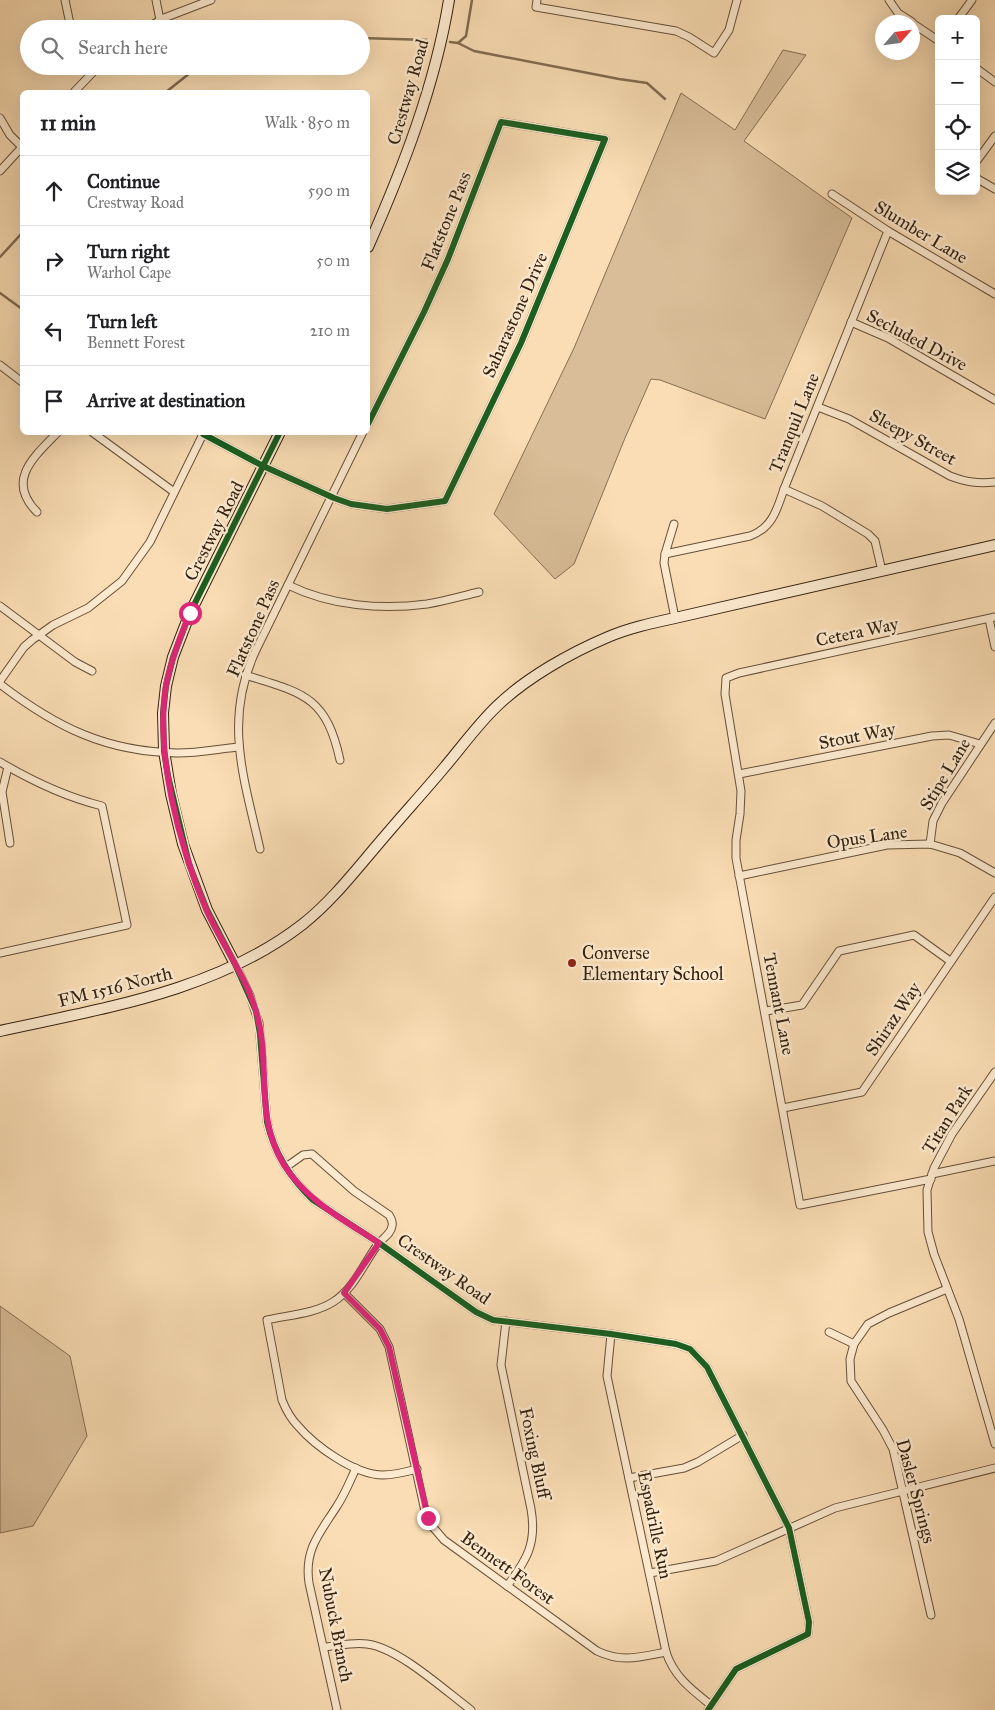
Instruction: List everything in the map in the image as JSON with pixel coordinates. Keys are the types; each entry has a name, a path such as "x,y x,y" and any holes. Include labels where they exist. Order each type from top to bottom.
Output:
{"main road":[{"name":"Crestway Road","path":"370,242 402,170 419,120 436,61 449,0"},
{"name":"Crestway Road","path":"235,964 207,910 189,864 171,794 164,751 163,713 166,686 177,643 278,435"},
{"name":"FM 1516 North","path":"0,1031 98,1010 171,990 208,977 289,934 325,904 346,881 496,707 536,676 608,637 629,629 675,618 995,545"}],"street":[{"path":"64,0 69,20"},
{"path":"156,0 160,20 211,0"},
{"path":"537,3 676,31 689,37 714,54 729,30 737,0"},
{"path":"889,0 902,15"},
{"path":"961,15 972,0"},
{"path":"920,28 935,38"},
{"path":"980,71 995,82"},
{"path":"76,90 90,75"},
{"path":"0,118 10,135 20,145"},
{"name":"Flatstone Pass","path":"370,420 424,312 448,258 501,122 605,139"},
{"path":"980,157 995,136"},
{"name":"Saharastone Drive","path":"331,497 351,504 380,509 445,501 521,342 605,139"},
{"path":"0,171 20,149"},
{"path":"980,181 995,190"},
{"name":"Slumber Lane","path":"832,194 888,231 995,294"},
{"name":"Tranquil Lane","path":"665,554 758,533 767,527 775,515 888,231"},
{"name":"Secluded Drive","path":"851,322 888,338 995,400"},
{"path":"0,365 20,380"},
{"name":"Sleepy Street","path":"818,407 849,419 950,476 966,482 979,484 995,482"},
{"path":"37,512 26,498 24,476 26,468 55,435"},
{"path":"96,435 174,492"},
{"path":"203,435 150,542 122,580 88,608 53,625 38,635 24,647 0,682 38,712 76,732 130,748 189,752 238,747"},
{"path":"208,435 263,466 331,497"},
{"name":"Flatstone Pass","path":"260,849 238,747 240,700 246,675 252,657 362,435"},
{"path":"784,489 822,506 868,534 875,541 882,571"},
{"path":"674,524 665,554 666,576 675,618"},
{"path":"288,585 298,590 336,601 378,606 424,604 480,592"},
{"path":"0,606 75,662 92,671"},
{"path":"992,618 995,647"},
{"name":"Cetera Way","path":"726,678 739,673 992,618"},
{"path":"246,675 291,689 310,701 322,713 329,724 335,737 340,760"},
{"name":"Tennant Lane","path":"726,678 725,694 739,774 741,803 736,840 739,876 766,1011 800,1205 932,1177"},
{"name":"Stipe Lane","path":"930,844 936,813 995,723"},
{"name":"Stout Way","path":"739,774 932,736 949,735 980,744"},
{"path":"0,762 22,775 65,795 102,806 127,925 0,954"},
{"path":"8,766 2,792 10,843"},
{"name":"Opus Lane","path":"739,876 887,845 930,844 960,853 995,873"},
{"name":"Shiraz Way","path":"783,1108 862,1092 995,897"},
{"path":"766,1011 802,1005 839,951 914,935 950,961"},
{"name":"Crestway Road","path":"235,964 256,1011 270,1136 286,1167 313,1200 379,1243 476,1312 493,1320 676,1344 690,1349 707,1367 789,1528 809,1622 808,1634 736,1669 710,1708"},
{"name":"Titan Park","path":"995,1072 952,1134 927,1190 928,1232 934,1254 959,1319 995,1444"},
{"path":"286,1167 302,1155 312,1154 354,1191 389,1215 392,1220 392,1226 388,1234 379,1243 344,1293 335,1301 318,1309 267,1320 282,1400 286,1410 297,1426 310,1438 356,1468 382,1475 417,1469"},
{"path":"932,1177 995,1161"},
{"name":"Dasler Springs","path":"932,1615 903,1490 889,1441 852,1381 850,1359 854,1344 868,1324 889,1313 947,1289"},
{"name":"Bennett Forest","path":"344,1293 380,1329 389,1347 425,1511 444,1540 590,1647 604,1654 623,1659 666,1652"},
{"name":"Foxing Bluff","path":"506,1321 501,1365 531,1509 533,1528 531,1544 526,1559 507,1586"},
{"path":"829,1332 854,1344"},
{"name":"Espadrille Run","path":"611,1334 608,1376 666,1652 675,1672 710,1708"},
{"path":"629,1478 684,1468 698,1462 743,1435"},
{"name":"Nubuck Branch","path":"337,1710 309,1583 309,1554 315,1539 342,1498 356,1468"},
{"path":"650,1573 716,1561 835,1508 995,1468"},
{"path":"324,1647 365,1643 384,1648 405,1660 470,1710"}],"shaded area":[{"path":"783,50 806,55 744,141 852,218 765,419 660,380 651,379 574,564 555,579 494,514 574,348 681,93 735,130"},
{"path":"0,1306 70,1356 87,1436 33,1526 0,1533"}],"waterway":[{"path":"450,42 458,43 466,36 472,0"},
{"path":"370,38 428,40"},
{"path":"458,43 474,51 647,83 665,99"},
{"path":"169,90 187,75"},
{"path":"0,257 20,235"},
{"path":"0,293 20,308"}],"cycle path":[{"path":"205,435 263,466 351,504 387,509 445,501 521,343 605,139 501,122 448,259 424,312 370,420"},
{"path":"279,435 190,613 173,657 166,686 163,713 164,751 168,776 189,864 207,910 235,964 256,1011 260,1034 267,1122 270,1133 284,1164 313,1200 379,1243 476,1312 493,1320 676,1344 690,1349 707,1367 789,1528 809,1622 808,1634 736,1669 708,1710"}],"place":[{"name":"Converse Elementary School","path":"572,963"}],"route":[{"path":"190,613 177,643 169,671 163,713 164,751 171,794 183,844 207,910 235,964 256,1011 259,1023 267,1122 275,1147 296,1181 313,1200 379,1243 344,1293 380,1329 389,1347 428,1518"}]}
